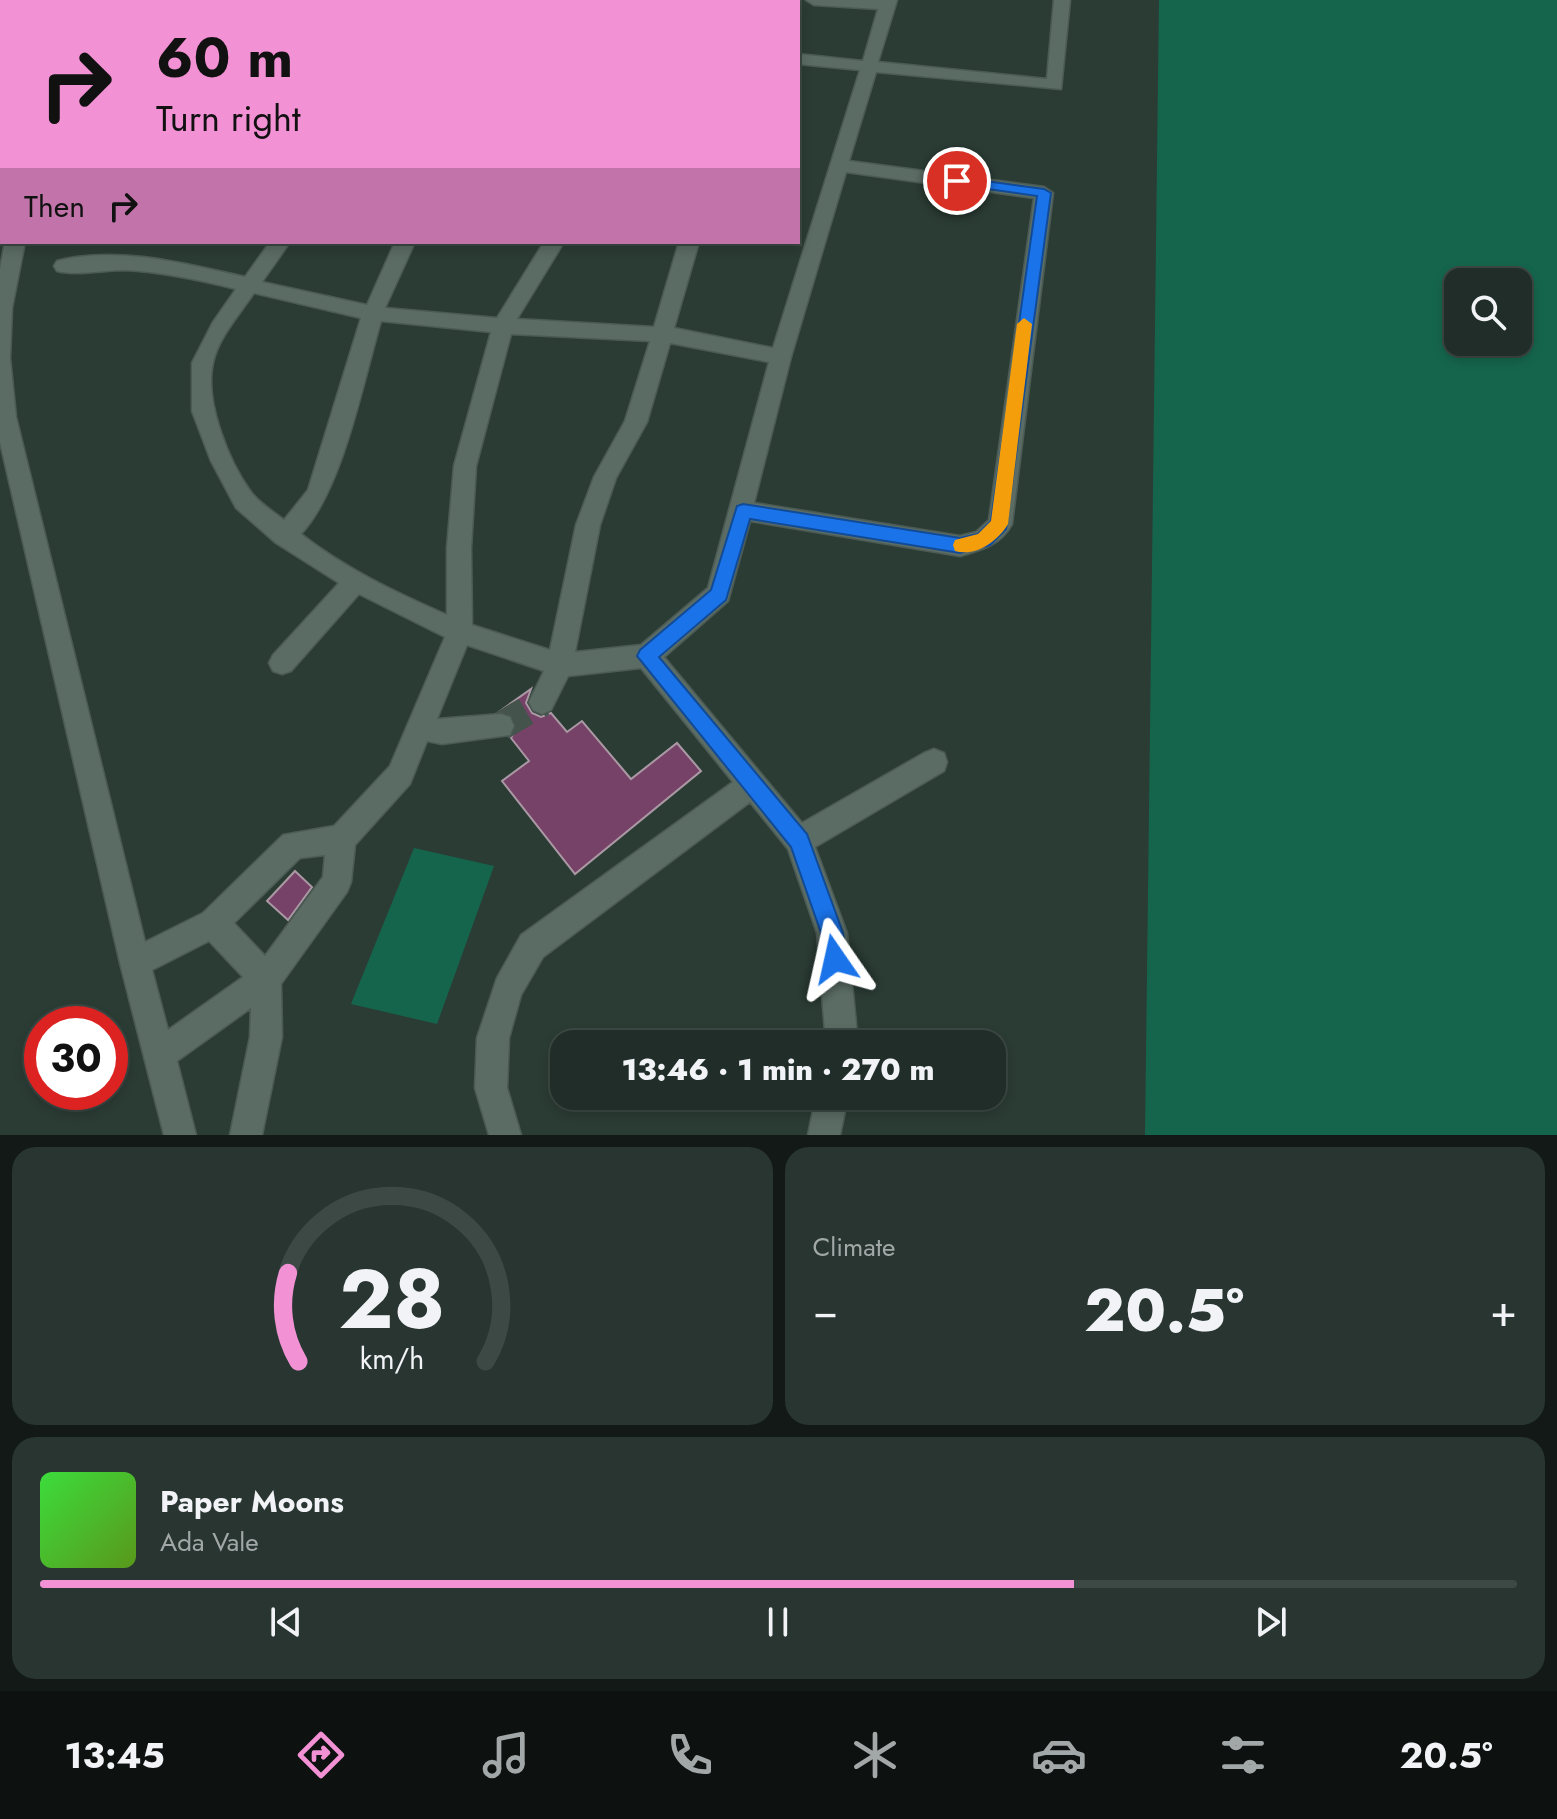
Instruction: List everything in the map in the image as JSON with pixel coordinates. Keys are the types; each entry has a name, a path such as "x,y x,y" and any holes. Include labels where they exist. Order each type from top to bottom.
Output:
{"street":[{"path":"279,244 220,327 202,363 203,411 222,461 244,501 284,536 355,582 460,632 560,665 647,656 719,594 781,357 888,2 814,0"},
{"path":"800,59 1055,85 1062,0"},
{"path":"743,511 960,546 983,540 1000,524 1044,193 841,166"},
{"path":"15,244 1,308 0,359 5,417 135,963 180,1135"},
{"path":"284,536 305,514 319,492 373,313 404,244"},
{"path":"159,1055 266,979 337,882 341,839 400,775 460,632 459,548 465,466 503,326 553,244"},
{"path":"542,702 560,665 588,525 605,477 636,422 688,244"},
{"path":"64,266 109,261 161,267 373,313 503,326 660,334 781,357"},
{"path":"282,663 355,582"},
{"path":"647,656 799,841 832,933 841,1030"},
{"path":"421,728 442,732 501,726"},
{"path":"799,841 934,762"},
{"path":"505,1135 494,1115 490,1038 512,973 532,946 754,783"},
{"path":"135,963 213,923 293,845 341,839"},
{"path":"213,923 266,979 266,1037 246,1135"},
{"path":"824,1135 829,1110"}],"green space":[{"path":"1159,0 1557,0 1557,1135 1145,1135"},
{"path":"414,848 494,866 437,1024 351,1004"}],"building":[{"path":"531,689 526,703 532,713 541,717 551,713 567,732 582,721 631,779 677,743 701,771 575,874 502,781 529,761 511,738 517,727 513,716 500,711"},
{"path":"295,871 312,887 288,920 267,901"}],"tunnel":[{"path":"501,726 542,702"}],"slow traffic":[{"path":"962,545 983,540 1000,524 1024,324"}],"route":[{"path":"835,959 832,933 799,841 647,656 719,594 743,511 960,546 983,540 1000,524 1020,355 1044,193 957,181"}]}
